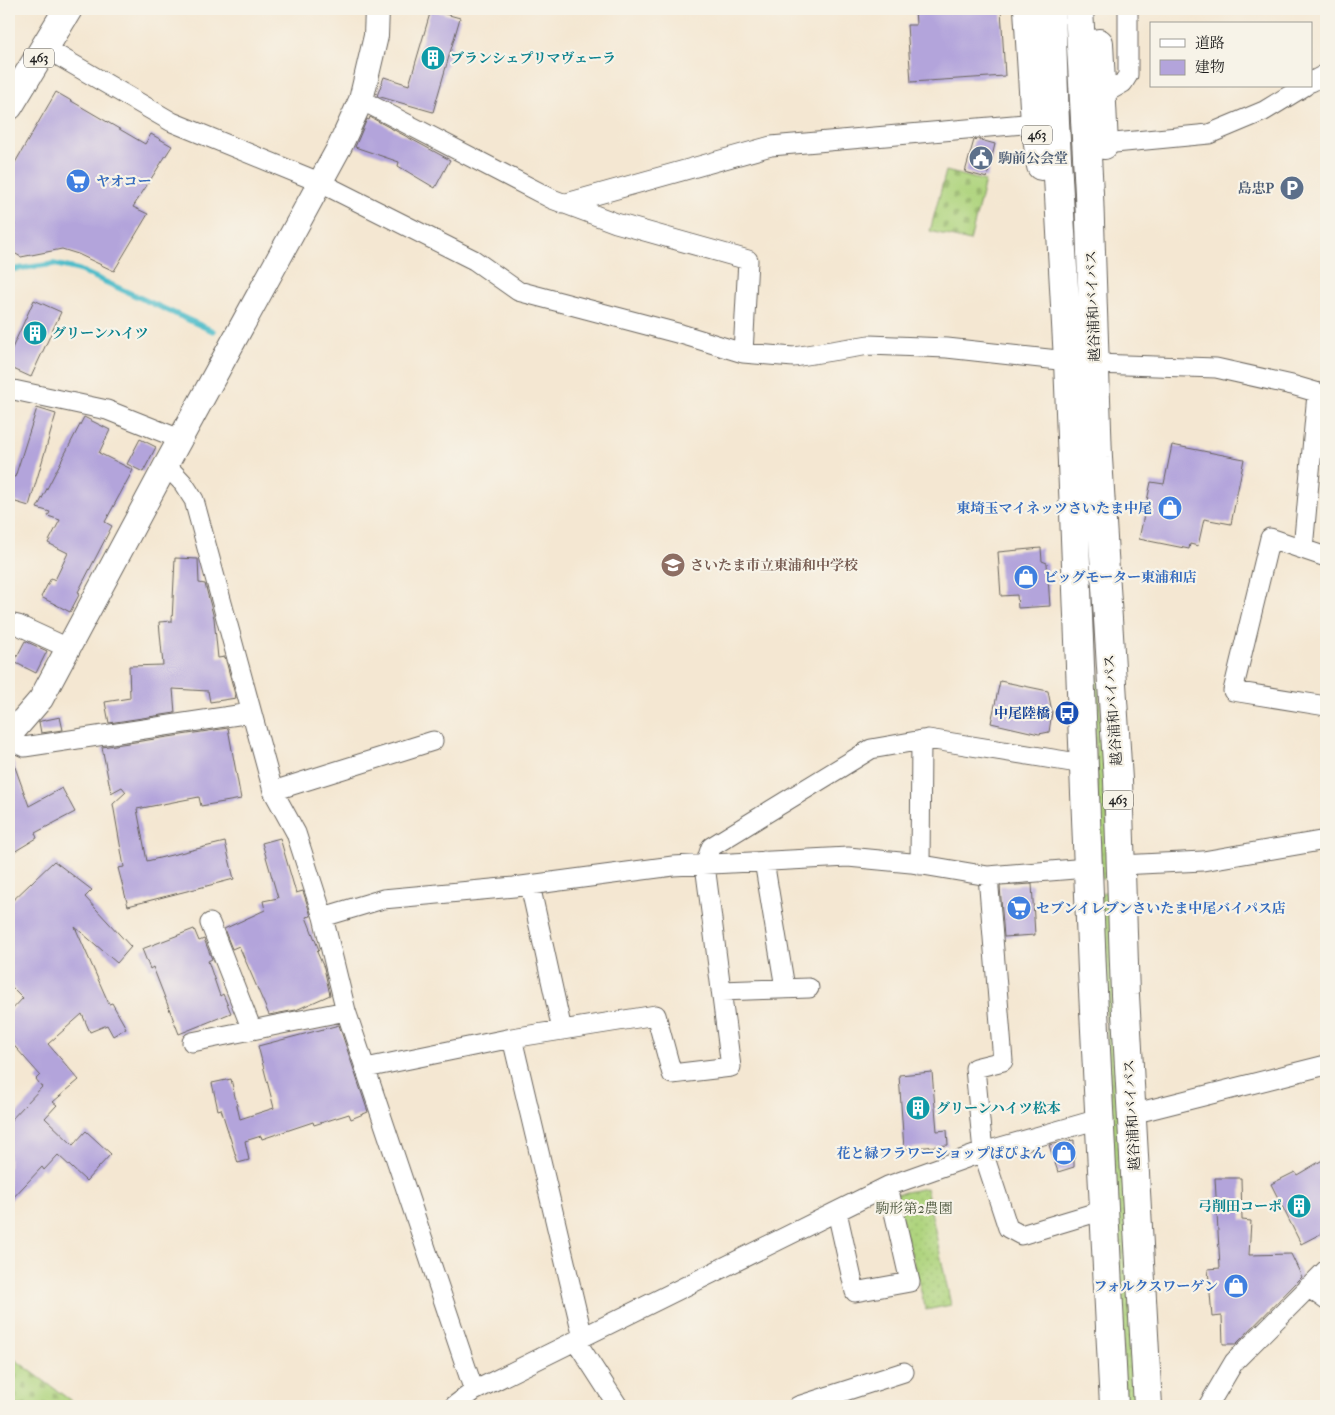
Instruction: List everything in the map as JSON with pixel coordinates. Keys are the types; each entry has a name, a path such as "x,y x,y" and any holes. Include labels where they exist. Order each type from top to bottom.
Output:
{"highway":[{"name":"463","path":"9,106 68,9"},
{"name":"越谷浦和バイパス","path":"1028,9 1045,122"},
{"name":"越谷浦和バイパス","path":"1051,9 1045,122 1049,207 1063,260 1087,868 1114,1406"},
{"name":"越谷浦和バイパス","path":"1079,9 1089,194 1099,467 1118,780 1125,995 1148,1406"},
{"name":"越谷浦和バイパス","path":"1089,194 1099,170 1104,144 1098,9"}],"street":[{"path":"251,713 24,747 9,738 41,699 340,146 361,100 376,36 377,9"},
{"path":"1102,95 1123,84 1128,75 1128,9"},
{"path":"45,48 172,122 319,182 474,260 518,291 681,334 743,353 794,357 869,345 947,348 1095,364 1216,368 1292,385 1322,395 1303,549"},
{"path":"1312,81 1326,74"},
{"path":"1104,144 1209,134 1264,111 1302,88"},
{"path":"361,100 563,204 616,223 748,260 743,353"},
{"path":"563,204 771,146 1045,122"},
{"path":"9,389 107,410 180,439"},
{"path":"166,465 183,483 194,500 273,791 296,833 323,916 346,1011 474,1391"},
{"path":"1326,557 1270,538 1233,692 1326,706"},
{"path":"9,623 18,625 68,648"},
{"path":"366,1068 512,1038 656,1014 672,1074 731,1067 705,865 711,847 871,749 928,738 1084,764"},
{"path":"920,865 921,740"},
{"path":"273,791 433,741"},
{"path":"1120,865 1203,861 1326,840"},
{"path":"323,916 383,899 530,884 673,866 848,857 920,865 988,876 1087,868"},
{"path":"764,862 785,988"},
{"path":"988,876 1003,1061 975,1068 983,1152 1008,1228 1021,1235 1104,1210"},
{"path":"530,884 562,1030"},
{"path":"210,923 252,1030"},
{"path":"722,991 809,988"},
{"path":"192,1042 346,1011"},
{"path":"512,1038 580,1340 618,1406"},
{"path":"1132,1114 1326,1066"},
{"path":"454,1406 474,1391 888,1186 983,1152 1099,1119"},
{"path":"837,1212 855,1292 910,1282 888,1186"},
{"path":"1208,1406 1234,1362 1326,1270"},
{"path":"1308,1287 1326,1300"},
{"path":"798,1406 904,1372"}],"green space":[{"path":"946,171 985,181 970,241 930,231"},
{"path":"1088,512 1111,878 1101,879 1087,561"},
{"path":"1112,891 1136,1406 1125,1406 1100,893"},
{"name":"駒形第2農園","path":"926,1188 951,1305 926,1310 895,1194"},
{"path":"9,1355 78,1406 9,1406"}],"building":[{"path":"915,9 1001,9 1005,76 911,82 907,25 916,25"},
{"name":"ブランシェプリマヴェーラ","path":"431,10 460,18 433,112 377,96 384,77 409,85"},
{"path":"56,92 145,144 151,134 172,146 133,207 148,214 114,271 78,254 62,249 21,257 9,250 9,235 15,224 9,220 9,173"},
{"path":"370,117 450,160 435,188 398,166 399,162 355,147 367,119 369,120"},
{"path":"977,139 995,144 987,178 965,172 974,140"},
{"name":"グリーンハイツ","path":"34,300 61,312 31,377 9,367 9,355"},
{"path":"37,408 56,414 29,506 9,500 9,476 15,477"},
{"path":"84,417 110,430 99,453 133,470 105,522 112,526 78,592 80,593 70,612 41,597 51,578 55,580 68,553 48,543 60,520 48,516 50,512 37,508"},
{"path":"140,439 156,447 143,472 127,464"},
{"path":"1172,445 1244,459 1231,524 1204,519 1198,546 1190,544 1189,549 1139,539 1151,482 1164,484"},
{"path":"1041,548 1042,561 1047,563 1050,606 1018,608 1017,595 1001,596 998,552"},
{"path":"175,558 198,559 199,583 205,584 214,618 218,658 225,657 236,698 210,702 208,691 173,689 175,713 109,723 105,702 130,698 129,666 163,665 159,622 172,621"},
{"path":"25,641 47,651 36,673 14,662"},
{"path":"1000,681 1048,691 1052,712 1049,732 1039,734 991,723"},
{"path":"60,717 63,730 41,733 39,722"},
{"path":"228,728 241,799 201,806 199,797 137,809 147,861 225,842 234,879 128,906 118,868 124,867 113,804 126,792 122,787 111,793 102,747"},
{"path":"11,756 29,806 62,788 75,812 35,833 37,838 9,855 9,757"},
{"path":"280,838 296,893 303,891 311,916 306,917 319,950 317,952 324,968 330,995 296,1010 269,1015 239,946 232,949 224,929 265,910 263,901 278,898 262,843"},
{"path":"54,861 92,890 85,897 131,947 117,963 75,927 109,1004 112,1003 126,1028 113,1036 107,1025 90,1032 82,1014 48,1044 79,1080 53,1102 57,1105 45,1118 73,1145 86,1131 111,1154 86,1181 58,1155 44,1170 42,1167 9,1202 9,1122 42,1087 36,1079 40,1075 9,1040 9,1013 23,998 9,984 9,904"},
{"path":"1032,884 1035,935 1004,937 1000,886"},
{"path":"194,929 199,941 204,939 212,959 208,961 220,996 223,994 231,1013 179,1034 153,967 150,969 142,949"},
{"path":"339,1025 368,1112 351,1119 349,1114 314,1125 313,1122 262,1139 261,1136 245,1141 249,1160 238,1163 221,1109 218,1110 212,1083 231,1079 240,1119 274,1108 258,1046"},
{"name":"グリーンハイツ松本","path":"932,1072 937,1131 947,1130 948,1145 904,1149 899,1075"},
{"path":"1074,1140 1074,1167 1058,1172 1049,1145"},
{"name":"弓削田コーポ","path":"1326,1158 1326,1231 1301,1244 1271,1184 1295,1172 1297,1175"},
{"path":"1215,1178 1241,1178 1242,1220 1251,1221 1249,1255 1291,1254 1302,1277 1236,1344 1223,1344 1222,1316 1212,1317 1208,1269 1220,1268"}],"waterway":[{"path":"9,270 54,264 79,270 213,331"}],"place":[{"name":"ブランシェプリマヴェーラ","path":"433,58"},
{"name":"駒前公会堂","path":"981,158"},
{"name":"ヤオコー","path":"78,181"},
{"name":"島忠P","path":"1292,188"},
{"name":"グリーンハイツ","path":"35,333"},
{"name":"東埼玉マイネッツさいたま中尾","path":"1170,508"},
{"name":"さいたま市立東浦和中学校","path":"673,565"},
{"name":"ビッグモーター東浦和店","path":"1026,577"},
{"name":"中尾陸橋","path":"1067,713"},
{"name":"セブンイレブンさいたま中尾バイパス店","path":"1019,908"},
{"name":"グリーンハイツ松本","path":"918,1108"},
{"name":"花と緑フラワーショップぱぴよん","path":"1064,1153"},
{"name":"弓削田コーポ","path":"1299,1206"},
{"name":"フォルクスワーゲン","path":"1236,1286"}]}
